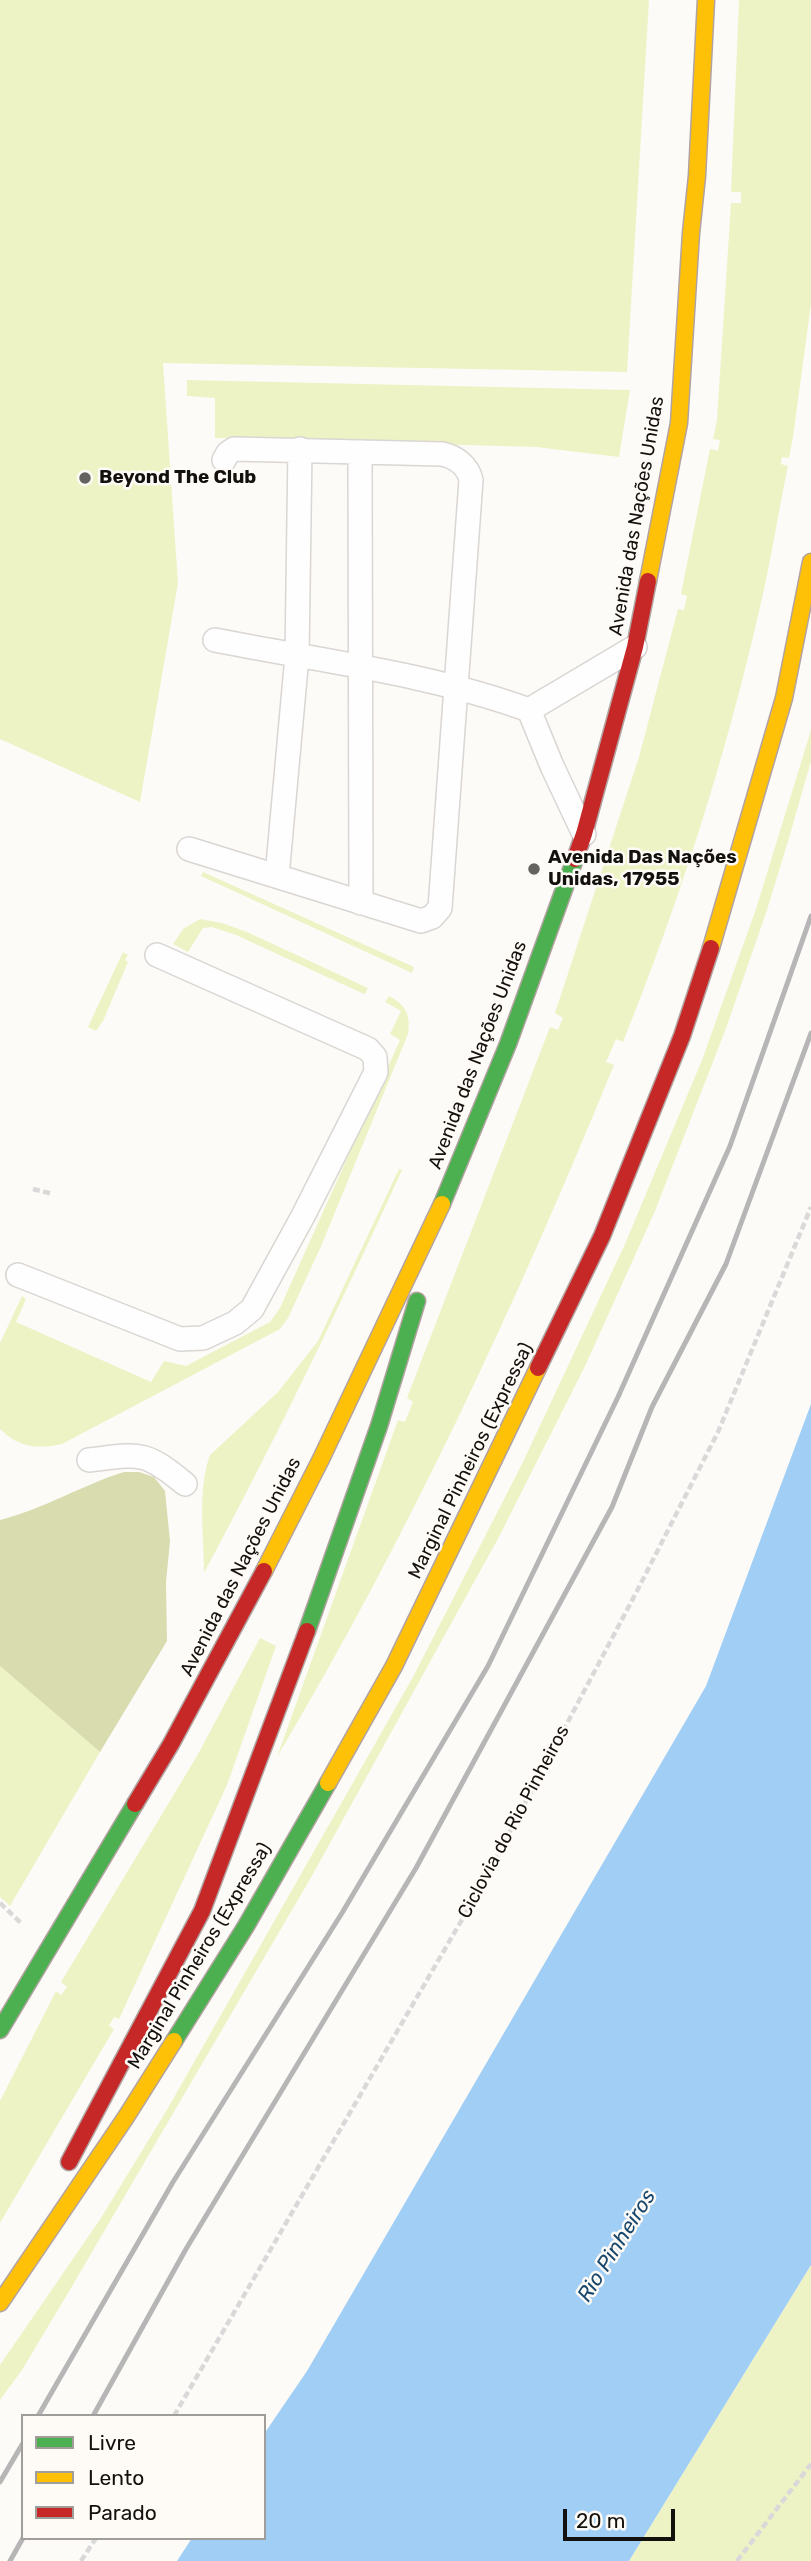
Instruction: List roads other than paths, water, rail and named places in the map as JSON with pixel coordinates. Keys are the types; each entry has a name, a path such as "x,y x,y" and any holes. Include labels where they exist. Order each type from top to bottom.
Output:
{"highway":[{"name":"Avenida das Nações Unidas","path":"0,2031 171,1744 230,1637 320,1459 457,1172 508,1044 584,834 635,648 679,423 697,176 706,0"},
{"name":"Marginal Pinheiros (Expressa)","path":"0,2303 126,2118 246,1926 394,1666 602,1237 682,1037 726,903 784,698 811,562"},
{"path":"59,2181 202,1911 302,1647 365,1465 457,1172"},
{"path":"0,2291 46,2205"}],"lane":[{"path":"189,849 421,921 432,917 440,908 458,687 471,480 469,473 451,456 300,449 234,449 224,460"},
{"path":"277,876 297,656 300,449"},
{"path":"360,452 361,903"},
{"path":"215,640 458,687 529,710 635,648"},
{"path":"529,710 584,834"},
{"path":"18,1275 180,1339 203,1338 235,1323 252,1309 376,1072 375,1057 368,1049 157,955"},
{"path":"89,1460 132,1455 148,1458 163,1465 185,1484"}],"water":[{"name":"Rio Pinheiros","path":"811,1404 811,2265 629,2561 177,2561 191,2540 266,2540 266,2431 307,2371 706,1686"}],"railway":[{"path":"39,2414 173,2182 342,1913 488,1666 618,1397 730,1146 811,916"},
{"path":"94,2414 186,2249 416,1868 612,1507 652,1407 726,1264 811,1033"},
{"path":"0,2482 21,2446"},
{"path":"10,2561 22,2540"}],"place":[{"name":"Beyond The Club","path":"85,478"},
{"name":"Avenida Das Nações Unidas, 17955","path":"534,869"}]}
